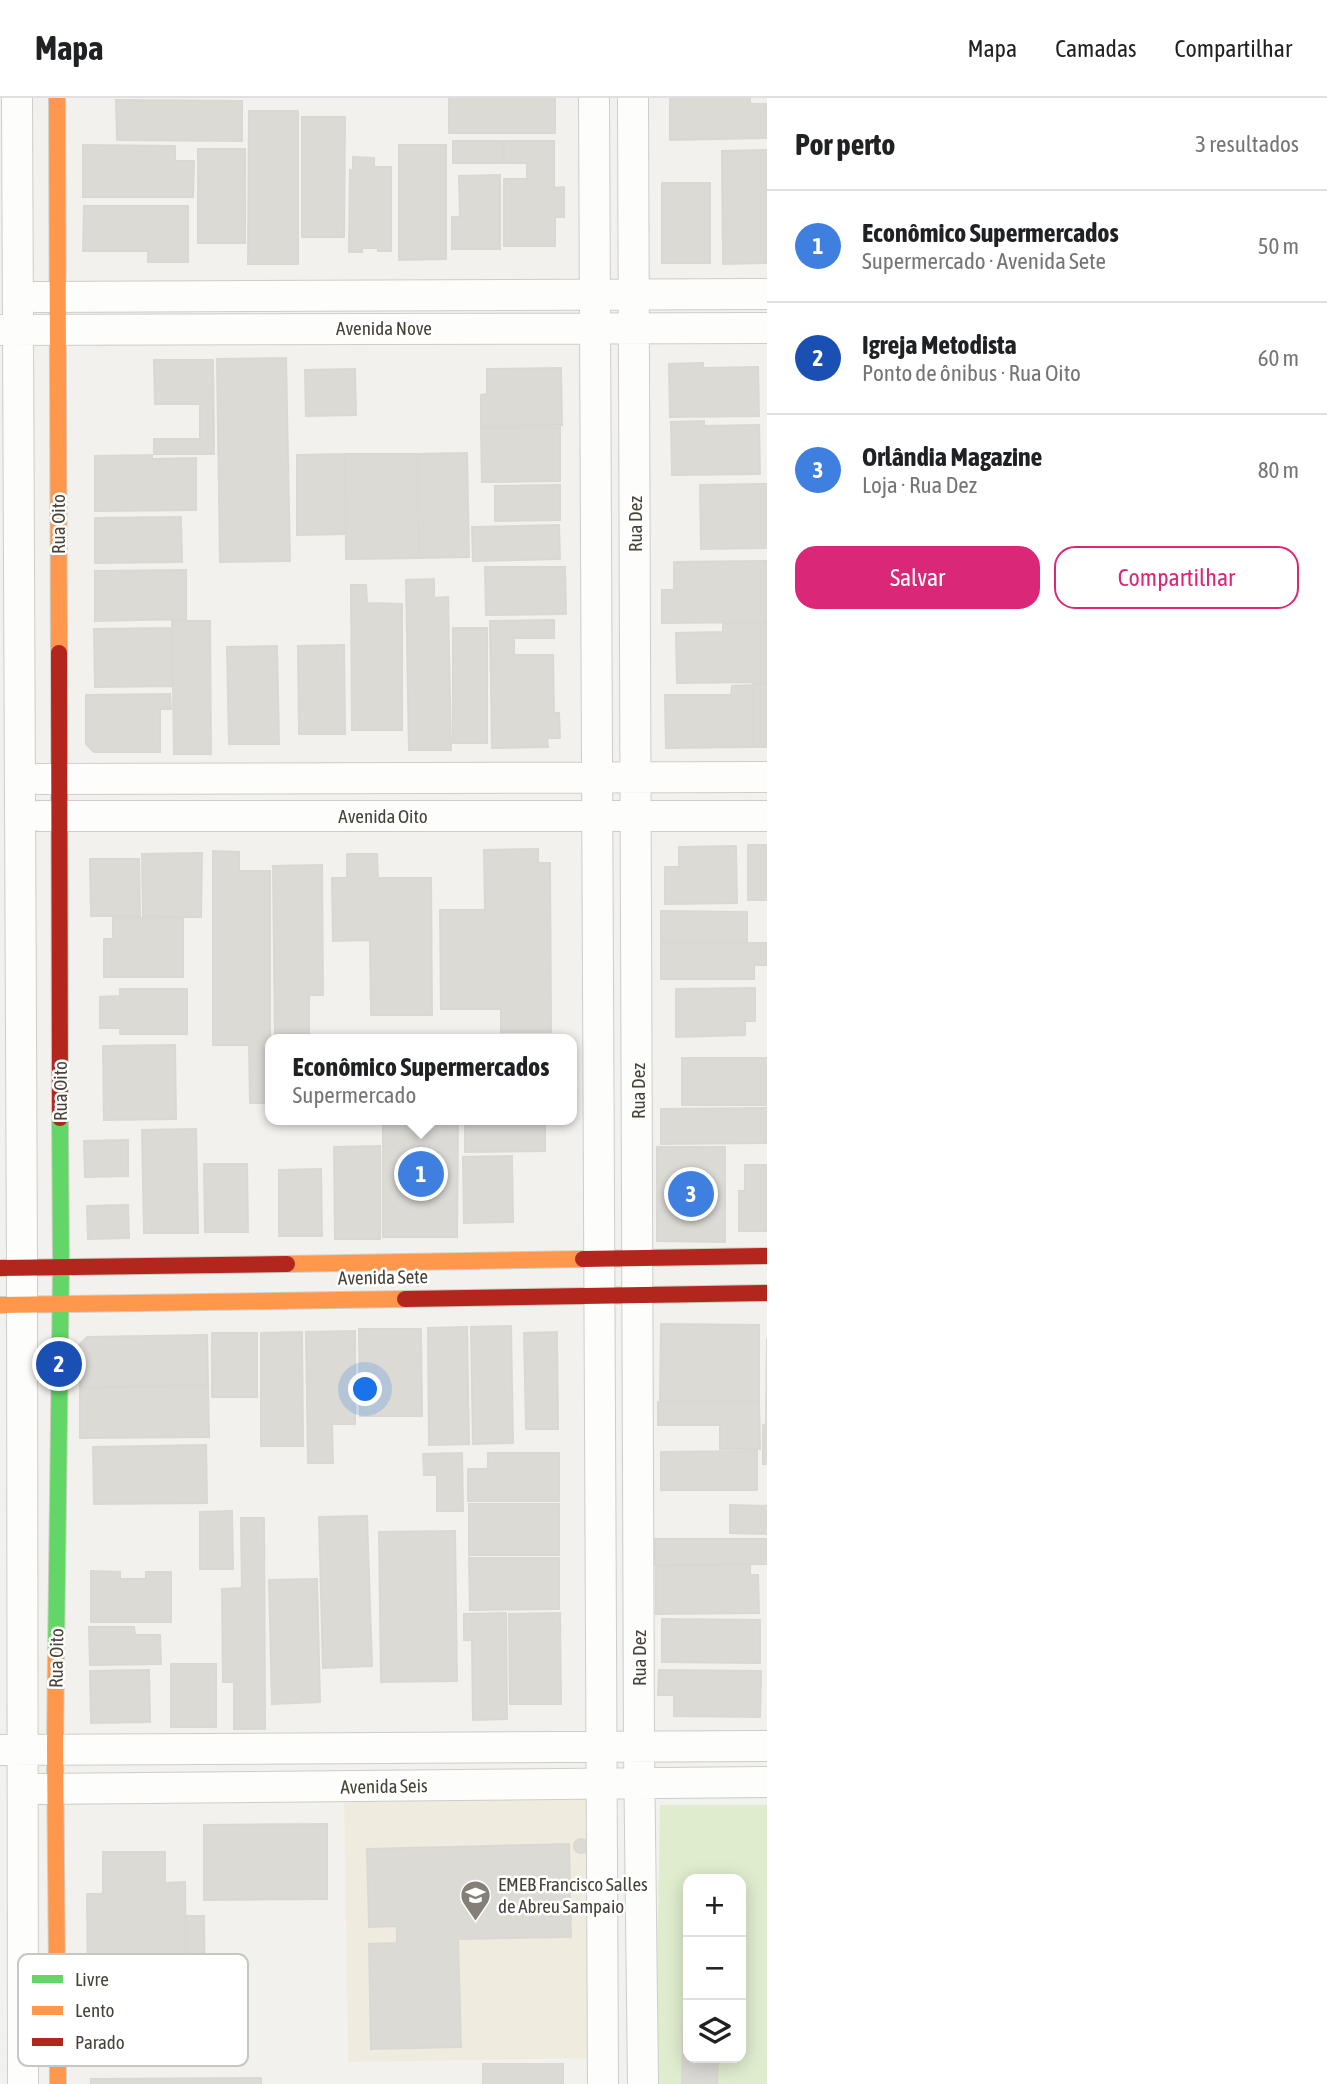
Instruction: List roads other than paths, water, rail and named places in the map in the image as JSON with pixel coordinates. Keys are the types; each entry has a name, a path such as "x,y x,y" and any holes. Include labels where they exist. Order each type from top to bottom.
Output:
{"street":[{"name":"Rua Oito","path":"17,98 9,330 10,1790 18,1971"},
{"name":"Rua Oito","path":"57,1954 55,1749 61,1304 58,98"},
{"name":"Rua Dez","path":"594,98 603,2084"},
{"name":"Rua Dez","path":"633,98 639,1746 643,2084"},
{"name":"Avenida Nove","path":"9,297 767,294"},
{"name":"Avenida Nove","path":"9,330 767,328"},
{"name":"Avenida Oito","path":"10,780 767,776"},
{"name":"Avenida Oito","path":"10,817 767,816"},
{"name":"Avenida Sete","path":"11,1268 767,1256"},
{"name":"Avenida Sete","path":"11,1304 767,1293"},
{"name":"Avenida Seis","path":"11,1750 767,1746"},
{"name":"Avenida Seis","path":"10,1790 767,1782"},
{"name":"Rua Oito","path":"22,2066 23,2084"},
{"name":"Rua Oito","path":"58,2066 58,2084"}],"place":[{"name":"Econômico Supermercados","path":"421,1174"},
{"name":"Orlândia Magazine","path":"691,1194"},
{"name":"Igreja Metodista","path":"59,1364"},
{"name":"EMEB Francisco Salles de Abreu Sampaio","path":"475,1922"}]}
